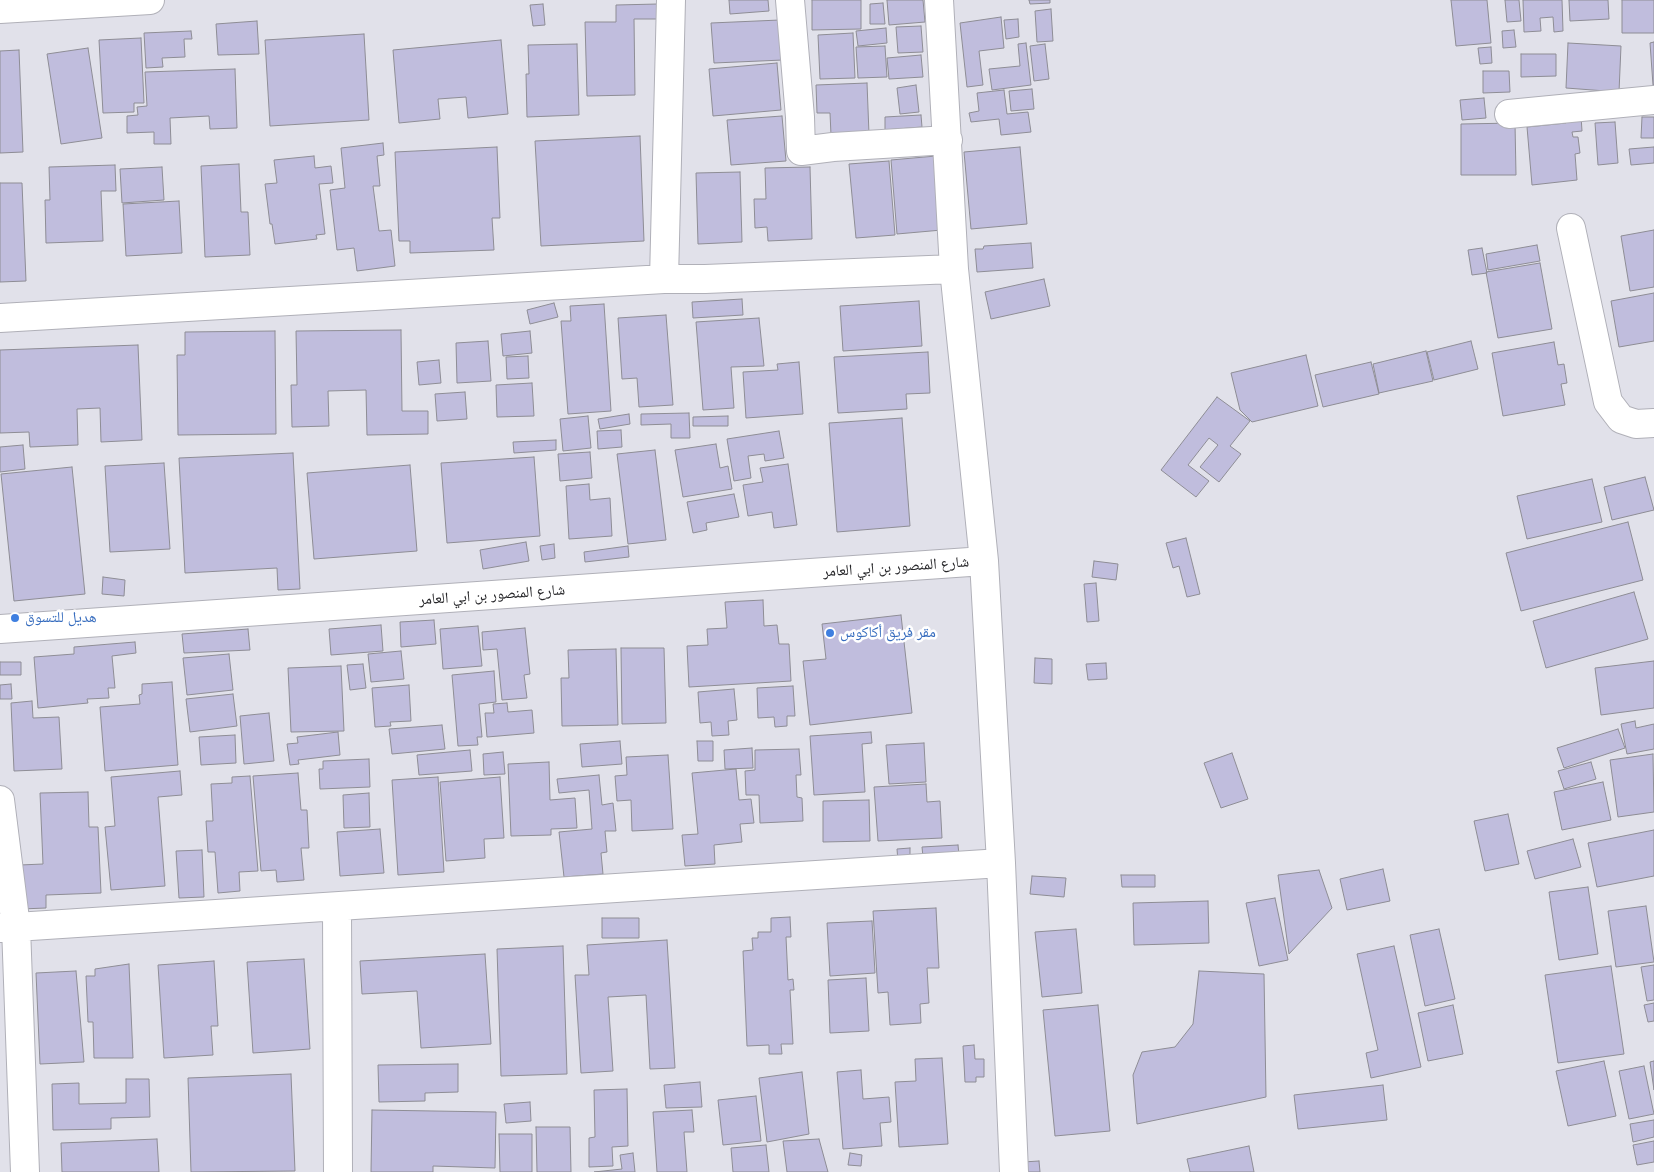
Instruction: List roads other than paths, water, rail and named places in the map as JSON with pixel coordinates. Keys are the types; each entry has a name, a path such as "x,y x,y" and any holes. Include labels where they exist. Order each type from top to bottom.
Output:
{"street":[{"path":"0,9 150,0"},
{"path":"664,279 671,0"},
{"path":"790,0 801,151 833,147 948,140"},
{"path":"939,0 954,268 984,561 1001,863 1010,1171"},
{"path":"1509,114 1654,100"},
{"path":"1571,228 1608,402 1621,419 1653,431"},
{"path":"0,318 664,279 705,279 954,268"},
{"name":"شارع المنصور بن ابي العامر","path":"0,629 984,561"},
{"path":"0,800 25,1172"},
{"path":"8,928 1001,863"},
{"path":"337,907 338,1172"}],"place":[{"name":"هديل للتسوق","path":"15,618"},
{"name":"مقر فريق أكاكوس","path":"830,633"}]}
